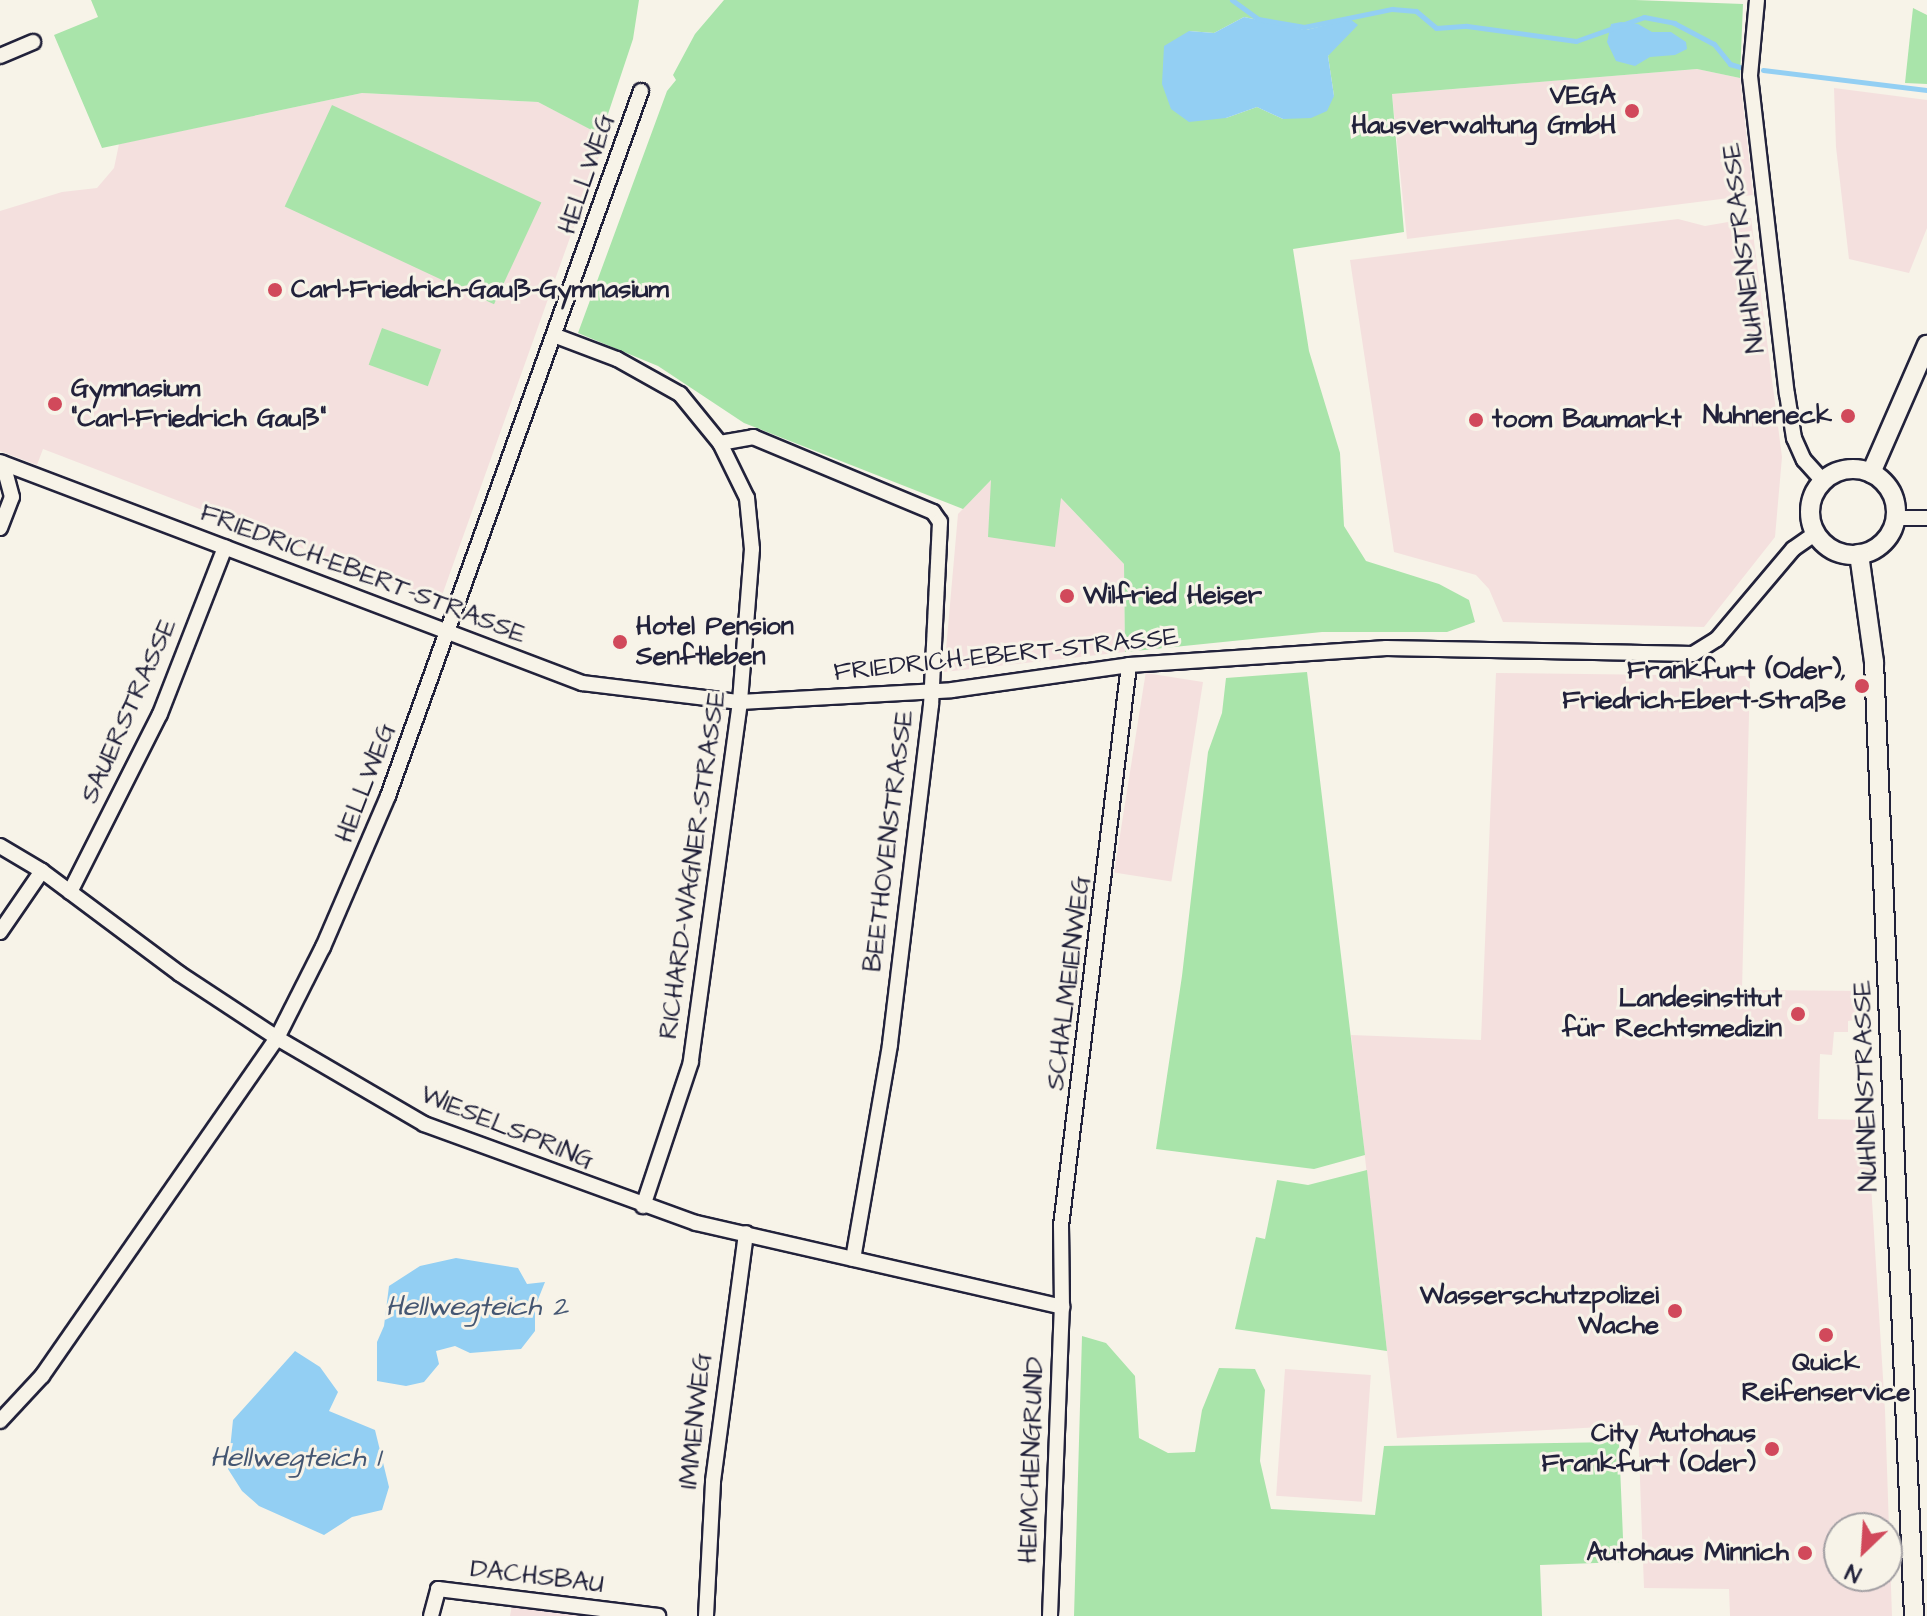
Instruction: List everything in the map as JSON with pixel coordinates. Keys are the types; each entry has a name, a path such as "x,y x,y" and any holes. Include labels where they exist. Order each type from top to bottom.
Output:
{"main road":[{"path":"1871,473 1927,345"},
{"path":"1840,471 1871,473 1888,487 1896,518 1883,542 1859,554 1835,550 1816,533 1810,506 1823,481 1840,471"},
{"name":"NUHNENSTRASSE","path":"1859,554 1874,662 1914,1616"}],"street":[{"name":"NUHNENSTRASSE","path":"1757,0 1750,76 1787,394 1794,438 1804,460 1823,481"},
{"path":"0,56 33,42"},
{"name":"HELLWEG","path":"0,1421 42,1376 277,1038 354,881 556,336 641,91"},
{"name":"RICHARD-WAGNER-STRASSE","path":"556,336 617,359 680,394 720,443 747,498 752,549 740,702 691,1062 643,1206"},
{"name":"BEETHOVENSTRASSE","path":"720,443 753,437 933,512 940,522 929,690 931,705 890,1045 853,1259"},
{"path":"0,528 12,497 1,463"},
{"name":"FRIEDRICH-EBERT-STRASSE","path":"1,463 582,683 740,702 929,690 1129,665 1386,648 1693,654 1717,639 1793,549 1816,533"},
{"path":"1896,518 1927,518"},
{"name":"SAUERSTRASSE","path":"70,892 160,714 225,547"},
{"name":"SCHALMEIENWEG","path":"1062,1307 1061,1226 1129,665"},
{"name":"WIESELSPRING","path":"0,846 42,871 180,974 277,1038 424,1124 643,1206 1062,1307"},
{"path":"0,932 42,871"},
{"name":"IMMENWEG","path":"706,1616 713,1481 746,1233"},
{"name":"HEIMCHENGRUND","path":"1050,1616 1062,1307"},
{"name":"DACHSBAU","path":"431,1616 438,1589 658,1616"}],"shaded area":[{"name":"VEGA Hausverwaltung GmbH","path":"1697,69 1740,78 1753,195 1407,239 1392,94"},
{"path":"1834,88 1927,100 1927,228 1909,273 1849,259 1836,147"},
{"name":"Carl-Friedrich-Gauß-Gymnasium","path":"362,93 538,102 606,137 440,601 43,449 37,465 0,451 0,211 62,192 97,188 114,168 119,144"},
{"path":"1751,218 1782,457 1775,537 1704,627 1503,622 1489,589 1476,575 1394,552 1350,260 1678,219 1705,226"},
{"path":"992,479 1054,547 1060,497 1124,564 1125,652 944,672 958,514"},
{"path":"1146,673 1203,682 1171,882 1114,872"},
{"path":"1496,673 1750,676 1742,990 1865,991 1865,1018 1848,1021 1848,1032 1834,1032 1832,1055 1820,1054 1818,1119 1867,1120 1888,1512 1823,1512 1823,1592 1891,1592 1892,1616 1730,1616 1729,1589 1644,1588 1638,1425 1397,1438 1351,1035 1481,1040"},
{"path":"1285,1369 1371,1375 1362,1502 1276,1496"},
{"path":"512,1605 604,1616 510,1616"}],"green space":[{"path":"91,0 639,0 633,39 601,135 538,102 362,93 102,148 54,35 98,17"},
{"path":"724,0 1635,0 1743,4 1740,78 1697,69 1392,94 1404,232 1293,249 1309,351 1340,453 1344,526 1366,561 1439,584 1469,600 1475,622 1447,632 1322,632 1125,652 1124,564 1061,498 1055,547 988,537 991,480 963,509 744,423 658,366 578,333 667,91 676,80 673,75 695,34","holes":["1244,17 1306,30 1350,19 1328,56 1334,96 1283,119 1257,107 1226,118 1189,31 1214,33"]},
{"path":"1913,8 1927,15 1927,84 1905,83"},
{"path":"332,105 541,203 494,304 285,207"},
{"path":"382,328 441,350 428,386 369,365"},
{"path":"1307,672 1365,1155 1314,1169 1156,1149 1182,976 1208,752 1222,713 1226,678"},
{"path":"1367,1170 1387,1351 1235,1329 1256,1237 1265,1239 1277,1180 1308,1185"},
{"path":"1082,1336 1106,1343 1135,1376 1139,1438 1168,1453 1195,1452 1202,1410 1219,1368 1255,1369 1265,1390 1260,1461 1271,1509 1375,1515 1384,1446 1619,1442 1624,1562 1540,1565 1542,1616 1074,1616"}],"water":[{"path":"1244,17 1306,30 1350,19 1358,25 1328,56 1334,96 1327,111 1311,118 1283,119 1257,107 1226,118 1189,122 1171,109 1162,84 1164,46 1189,31 1214,33"},
{"path":"1611,24 1638,24 1652,32 1671,32 1686,42 1687,49 1675,55 1650,57 1635,66 1616,61 1607,42"},
{"name":"Hellwegteich 2","path":"456,1258 518,1268 527,1284 545,1282 535,1307 535,1331 521,1349 470,1353 455,1346 436,1351 439,1364 424,1382 406,1386 377,1381 377,1342 384,1326 389,1286 420,1266"},
{"name":"Hellwegteich 1","path":"295,1351 320,1367 338,1392 329,1411 375,1430 389,1487 382,1510 352,1517 324,1535 259,1506 242,1491 228,1469 233,1420"}],"waterway":[{"path":"1232,0 1258,19 1304,27 1392,9 1416,11 1436,28 1467,26 1576,41 1644,17 1674,23 1714,44 1730,64 1740,67"},
{"path":"1763,70 1927,90"}],"place":[{"name":"VEGA Hausverwaltung GmbH","path":"1632,111"},
{"name":"Carl-Friedrich-Gauß-Gymnasium","path":"275,290"},
{"name":"Gymnasium \"Carl-Friedrich Gauß\"","path":"55,404"},
{"name":"Nuhneneck","path":"1848,416"},
{"name":"toom Baumarkt","path":"1476,420"},
{"name":"Wilfried Heiser","path":"1067,596"},
{"name":"Hotel Pension Senftleben","path":"620,642"},
{"name":"Frankfurt (Oder), Friedrich-Ebert-Straße","path":"1862,686"},
{"name":"Landesinstitut für Rechtsmedizin","path":"1798,1014"},
{"name":"Wasserschutzpolizei Wache","path":"1675,1311"},
{"name":"Quick Reifenservice","path":"1826,1335"},
{"name":"City Autohaus Frankfurt (Oder)","path":"1772,1449"},
{"name":"Autohaus Minnich","path":"1805,1553"}]}
